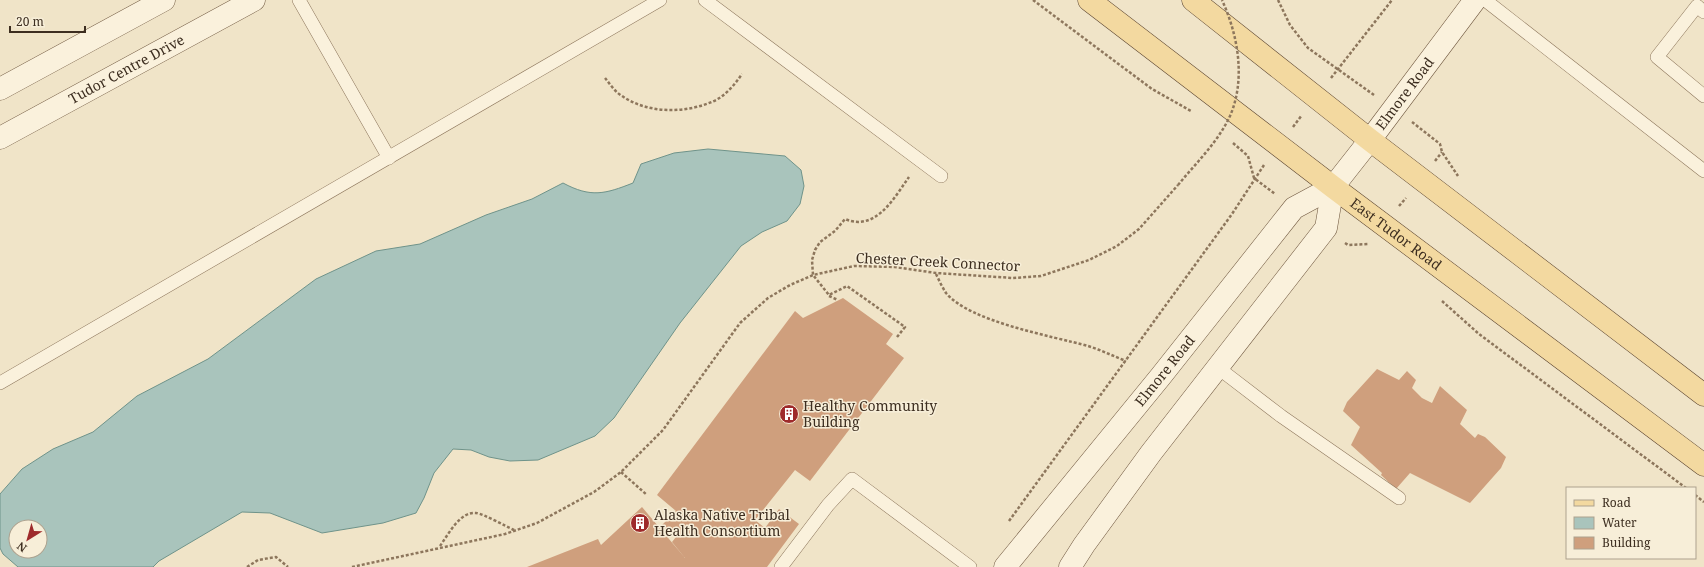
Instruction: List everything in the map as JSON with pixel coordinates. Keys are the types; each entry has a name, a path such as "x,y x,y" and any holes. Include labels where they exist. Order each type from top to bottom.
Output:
{"main road":[{"path":"0,89 164,0"},
{"name":"Tudor Centre Drive","path":"0,138 254,0"},
{"name":"East Tudor Road","path":"1089,0 1333,187 1704,465"},
{"path":"1193,0 1370,140 1704,395"},
{"name":"Elmore Road","path":"1005,567 1161,376 1294,208 1333,187 1476,0"},
{"name":"Elmore Road","path":"1070,567 1084,545 1151,452 1326,228 1333,187"}],"lane":[{"path":"298,0 389,158"},
{"path":"0,383 660,0"},
{"path":"705,0 941,176"},
{"path":"1485,0 1704,171"},
{"path":"1704,12 1698,6 1656,58 1704,96"},
{"path":"1218,367 1281,416 1399,498"},
{"path":"781,567 828,505 852,479 970,567"}],"path":[{"path":"1033,0 1152,89 1196,113"},
{"name":"Chester Creek Connector","path":"352,567 440,547 474,542 515,530 537,523 569,507 594,492 621,472 663,430 740,323 768,298 814,275 854,266 895,267 936,273 1013,278 1041,276 1089,260 1117,246 1139,229 1178,185 1217,138 1230,116 1237,93 1238,48 1232,21 1222,0"},
{"path":"1278,0 1290,25 1308,48 1338,70"},
{"path":"1008,522 1232,214 1254,178 1392,0"},
{"path":"605,78 621,96 642,107 661,110 692,108 717,100 731,88 742,74"},
{"path":"1228,139 1248,156 1254,178"},
{"path":"1440,144 1442,152"},
{"path":"838,300 829,295 814,275 812,260 815,250 820,242 835,231 845,219 853,222 863,222 874,218 884,211 921,161"},
{"path":"1348,245 1368,244 1374,249"},
{"path":"936,273 946,292 956,302 969,309 1016,328 1089,347 1126,361"},
{"path":"829,295 847,286 904,327 897,338"},
{"path":"1439,299 1479,334 1685,487"},
{"path":"621,472 647,495"},
{"path":"1696,496 1704,502"},
{"path":"440,547 454,527 465,515 476,513 515,530"},
{"path":"247,567 258,560 276,557 288,567"}],"water":[{"path":"708,149 785,156 801,170 804,186 800,204 787,221 762,232 741,246 680,323 614,418 595,436 538,460 510,461 489,457 471,450 453,449 434,473 416,513 383,523 322,533 270,513 242,512 159,561 153,567 18,567 9,559 48,559 48,519 8,519 8,558 3,554 0,548 0,494 22,469 53,449 93,432 137,396 208,359 316,279 376,251 420,244 486,215 532,199 563,183 582,191 598,193 623,187 633,183 641,164 674,153"}],"building":[{"name":"Healthy Community Building","path":"843,298 893,334 886,344 904,358 810,481 795,470 755,520 765,528 779,509 799,524 767,567 527,567 598,539 601,545 642,507 685,558 672,542 676,537 661,526 676,511 657,495 795,311 803,318"},
{"path":"1377,369 1399,380 1407,371 1416,380 1412,388 1422,398 1432,403 1440,386 1467,410 1460,424 1475,438 1478,434 1485,437 1506,457 1501,468 1470,503 1410,473 1396,489 1381,475 1382,473 1351,445 1360,427 1343,411 1347,402"}],"place":[{"name":"Healthy Community Building","path":"789,414"},
{"name":"Alaska Native Tribal Health Consortium","path":"640,523"}]}
